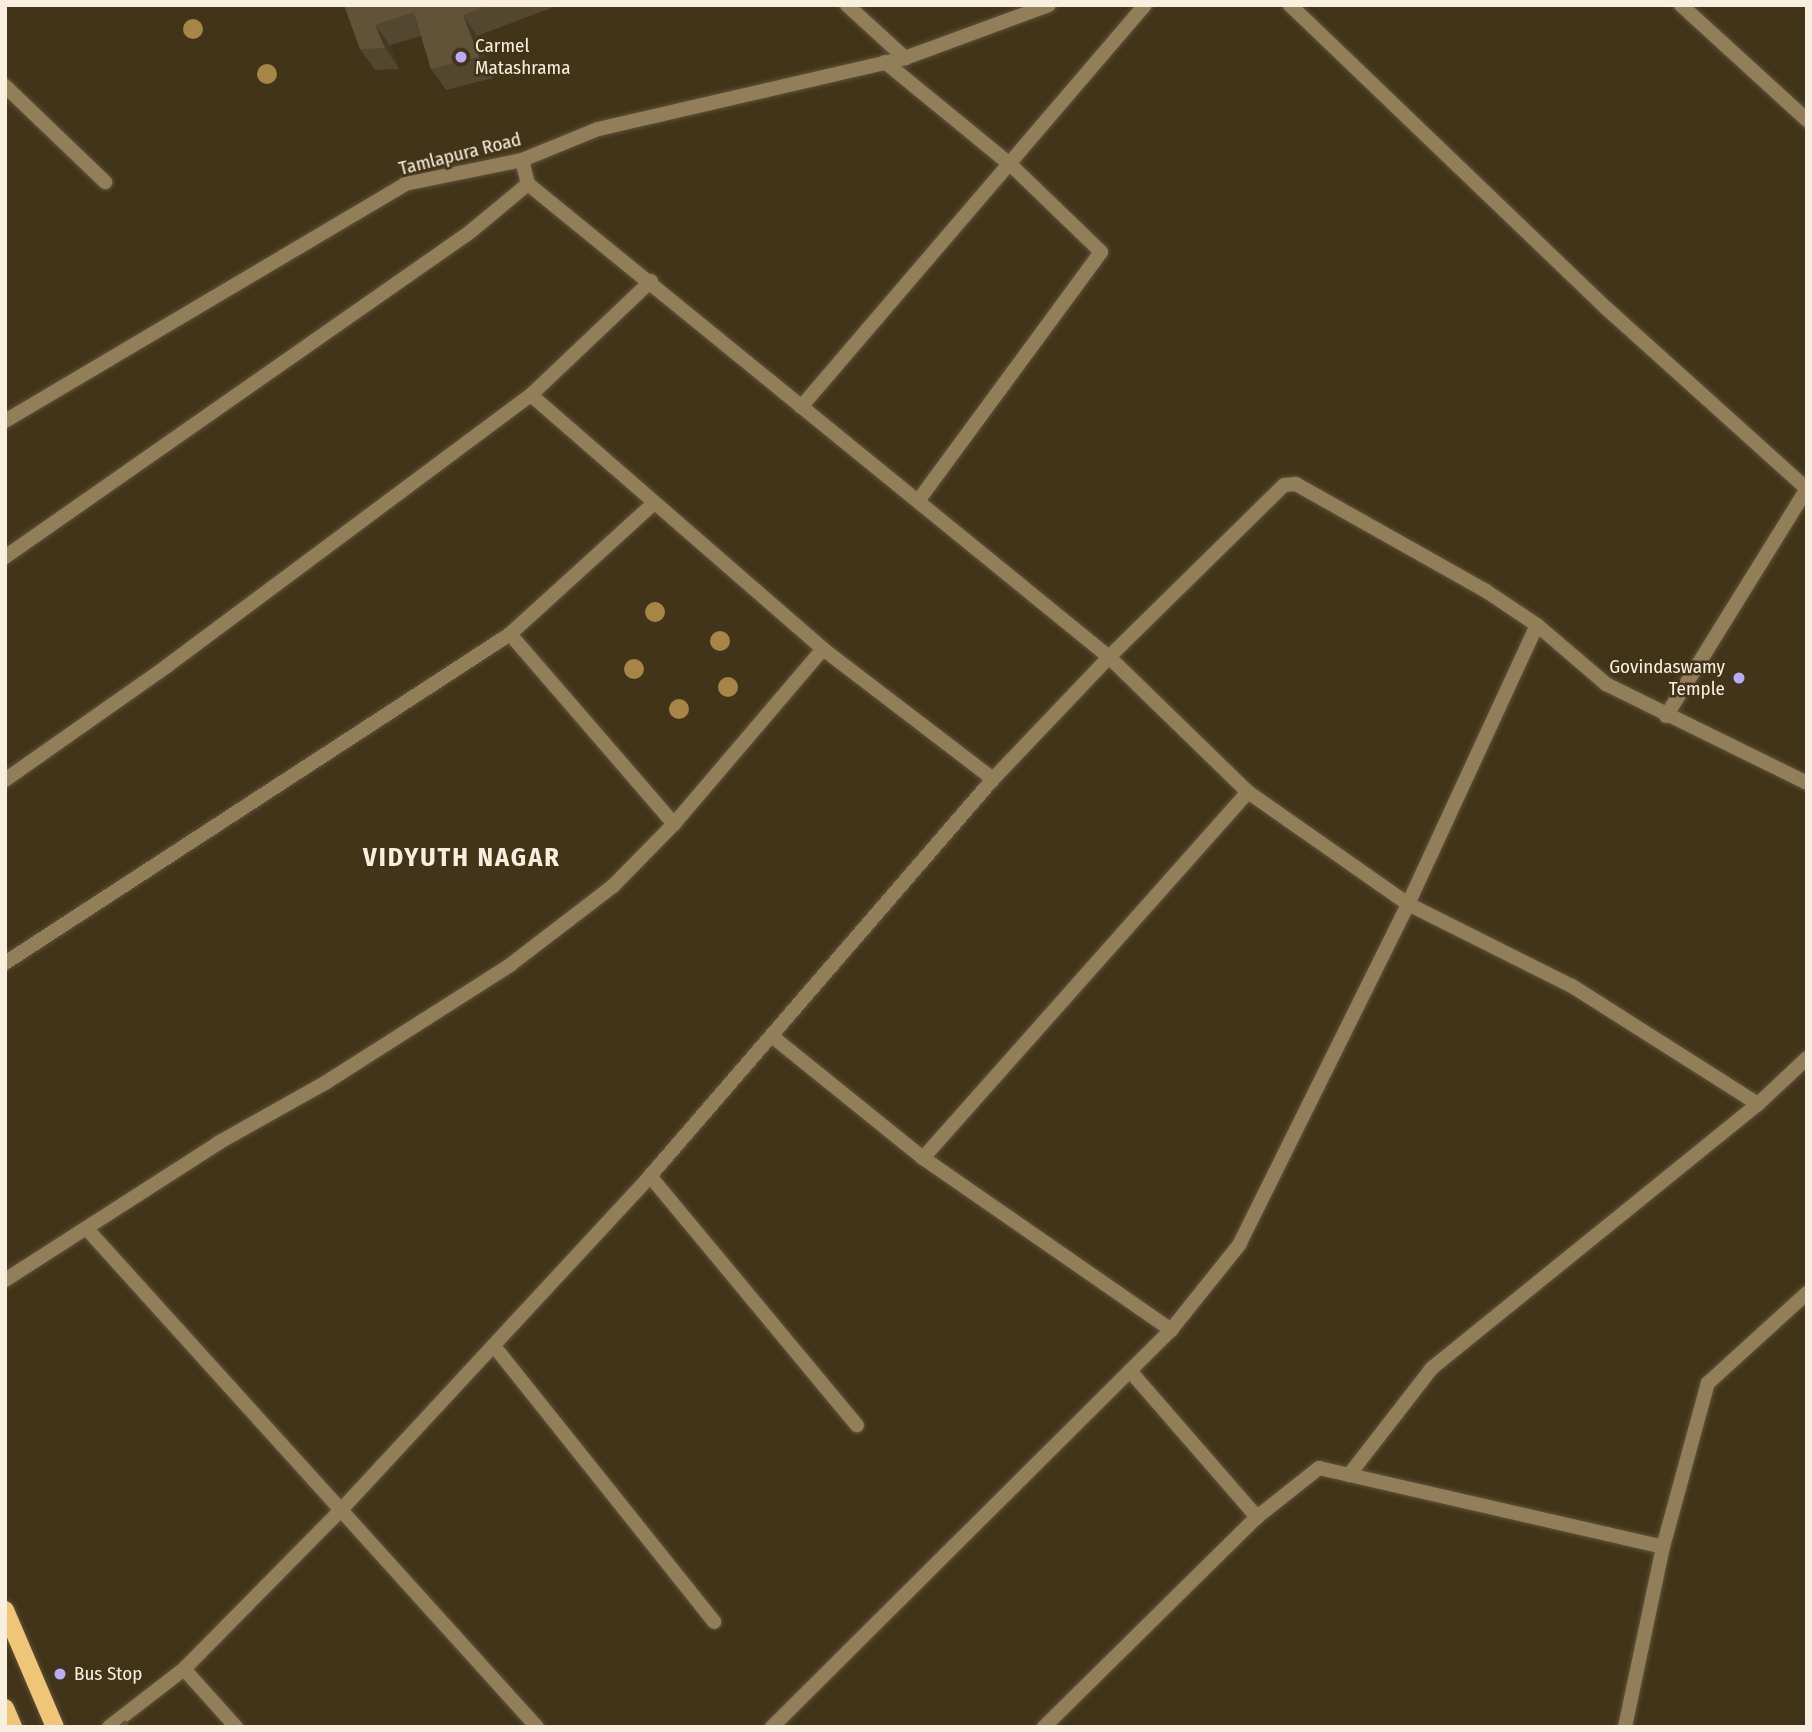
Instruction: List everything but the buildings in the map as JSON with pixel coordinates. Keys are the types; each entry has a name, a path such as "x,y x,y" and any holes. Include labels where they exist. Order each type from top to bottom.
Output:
{"main road":[{"path":"5,1610 55,1727"},
{"path":"5,1708 13,1727"}],"street":[{"path":"847,5 905,58"},
{"name":"Tamlapura Road","path":"5,421 405,184 522,160 598,130 905,58 1049,5"},
{"path":"801,407 1011,165 1145,5"},
{"path":"1290,5 1606,308 1807,489 1666,716"},
{"path":"1681,5 1807,120"},
{"path":"885,62 1011,165 1101,252 919,500"},
{"path":"5,86 105,182"},
{"path":"522,160 528,184 652,281 801,407 919,500 1108,657 1248,792 1408,904 1572,986 1758,1104"},
{"path":"5,557 470,232 528,184"},
{"path":"5,780 167,666 531,395 652,281"},
{"path":"531,395 652,505 823,649 993,779"},
{"path":"109,1727 184,1669 341,1510 650,1176 773,1037 993,779 1108,657 1284,485 1296,484 1486,591 1537,625 1606,684 1666,716 1807,783"},
{"path":"5,963 510,634 652,505"},
{"path":"772,1727 1171,1330 1239,1245 1408,904 1537,625"},
{"path":"510,634 674,824"},
{"path":"5,1280 218,1143 326,1083 510,965 613,886 674,824 823,649"},
{"path":"923,1158 1248,792"},
{"path":"773,1037 923,1158 1171,1330"},
{"path":"1349,1475 1433,1368 1457,1346 1758,1104 1807,1058"},
{"path":"650,1176 857,1425"},
{"path":"87,1228 537,1727"},
{"path":"1625,1727 1663,1547 1708,1383 1807,1293"},
{"path":"494,1346 714,1622"},
{"path":"1130,1371 1256,1517"},
{"path":"1044,1727 1256,1517 1319,1468 1663,1547"},
{"path":"184,1669 236,1727"}],"place":[{"name":"Carmel Matashrama","path":"461,57"},
{"name":"Govindaswamy Temple","path":"1739,678"},
{"name":"Bus Stop","path":"60,1674"}],"district":[{"name":"VIDYUTH NAGAR","path":"462,858"}]}
